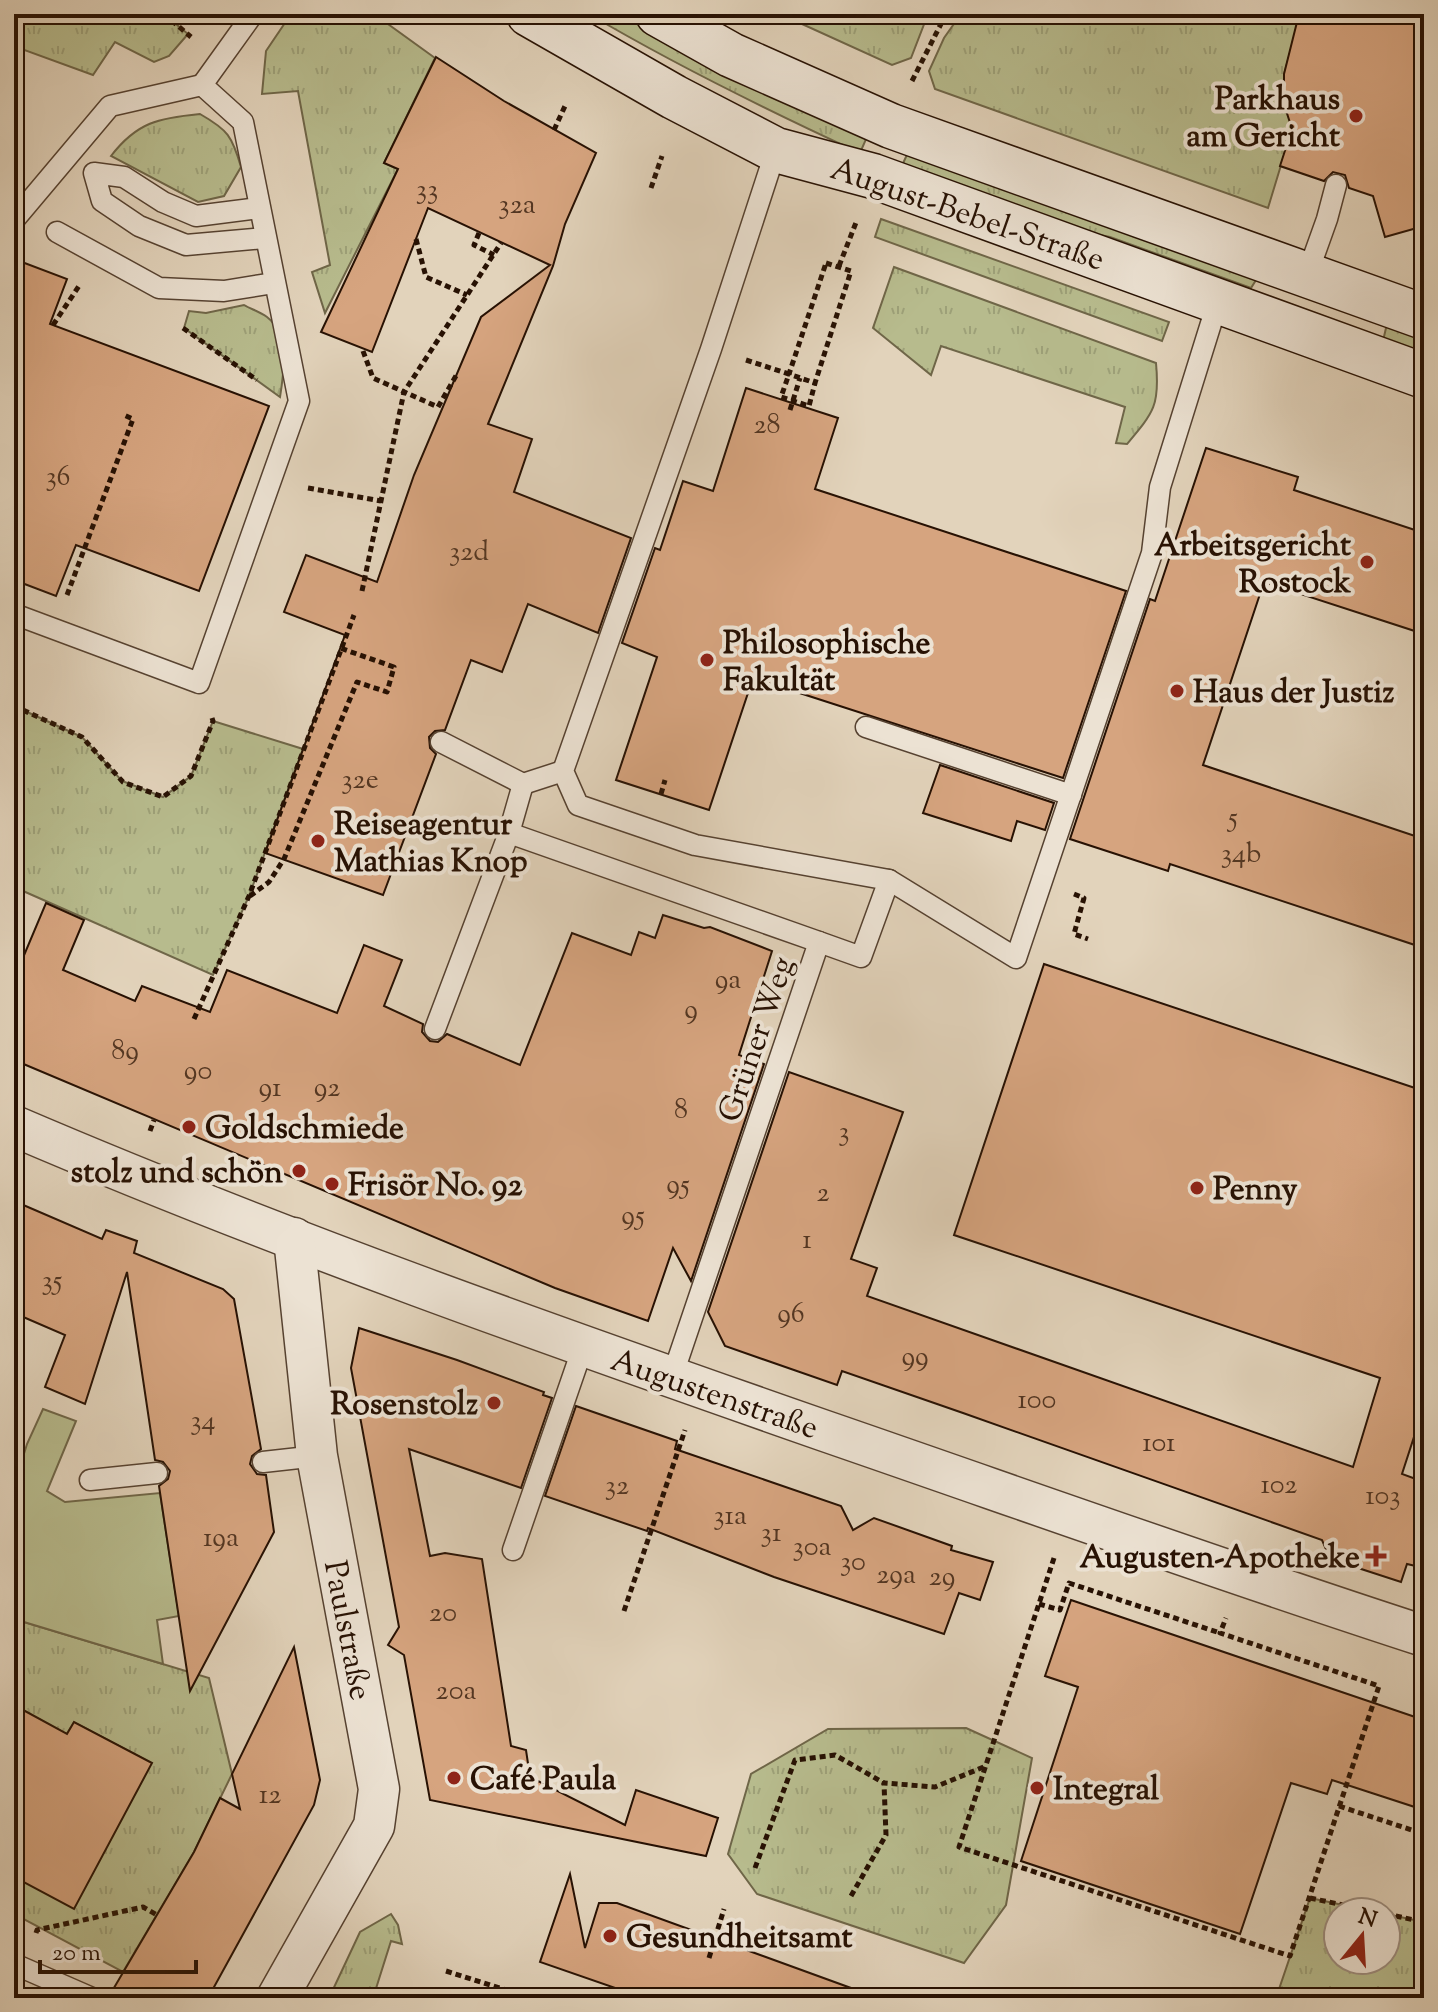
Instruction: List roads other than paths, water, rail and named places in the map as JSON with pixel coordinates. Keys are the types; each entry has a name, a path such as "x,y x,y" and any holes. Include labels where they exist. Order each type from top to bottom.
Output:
{"main road":[{"name":"August-Bebel-Straße","path":"529,14 661,90 776,150 873,176 1424,376"},
{"name":"August-Bebel-Straße","path":"658,14 731,55 891,126 1424,317"}],"street":[{"name":"Augustenstraße","path":"14,1126 134,1178 583,1347 1194,1560 1424,1636"},
{"name":"Paulstraße","path":"277,1998 374,1826 379,1789 317,1456 294,1238"}],"lane":[{"path":"14,220 110,106 202,85 253,14"},
{"path":"14,614 199,683 299,401 243,122 202,85"},
{"path":"776,150 711,349 563,771 578,805 695,845 889,880 1016,958 1152,553 1160,487 1218,301"},
{"path":"259,208 196,216 163,202 124,177 94,173 102,201 139,226 186,245 264,238"},
{"path":"1307,275 1336,185"},
{"path":"57,232 159,288 224,291 274,283"},
{"path":"866,727 1071,795"},
{"path":"441,742 523,784 563,771"},
{"path":"435,1029 509,833 523,784"},
{"name":"Grüner Weg","path":"509,833 819,942 685,1382"},
{"path":"819,942 861,957 889,880"},
{"path":"513,1550 583,1347"},
{"path":"263,1462 317,1456"},
{"path":"90,1480 157,1473"},
{"path":"14,1964 92,1998"}],"place":[{"name":"Parkhaus am Gericht","path":"1356,116"},
{"name":"Arbeitsgericht Rostock","path":"1367,562"},
{"name":"Philosophische Fakultät","path":"707,660"},
{"name":"Haus der Justiz","path":"1177,691"},
{"name":"Reiseagentur Mathias Knop","path":"318,841"},
{"name":"Goldschmiede","path":"189,1127"},
{"name":"stolz und schön","path":"299,1171"},
{"name":"Frisör No. 92","path":"332,1184"},
{"name":"Penny","path":"1197,1188"},
{"name":"Rosenstolz","path":"494,1403"},
{"name":"Augusten-Apotheke","path":"1376,1556"},
{"name":"Café Paula","path":"454,1778"},
{"name":"Integral","path":"1037,1788"},
{"name":"Gesundheitsamt","path":"610,1936"}]}
